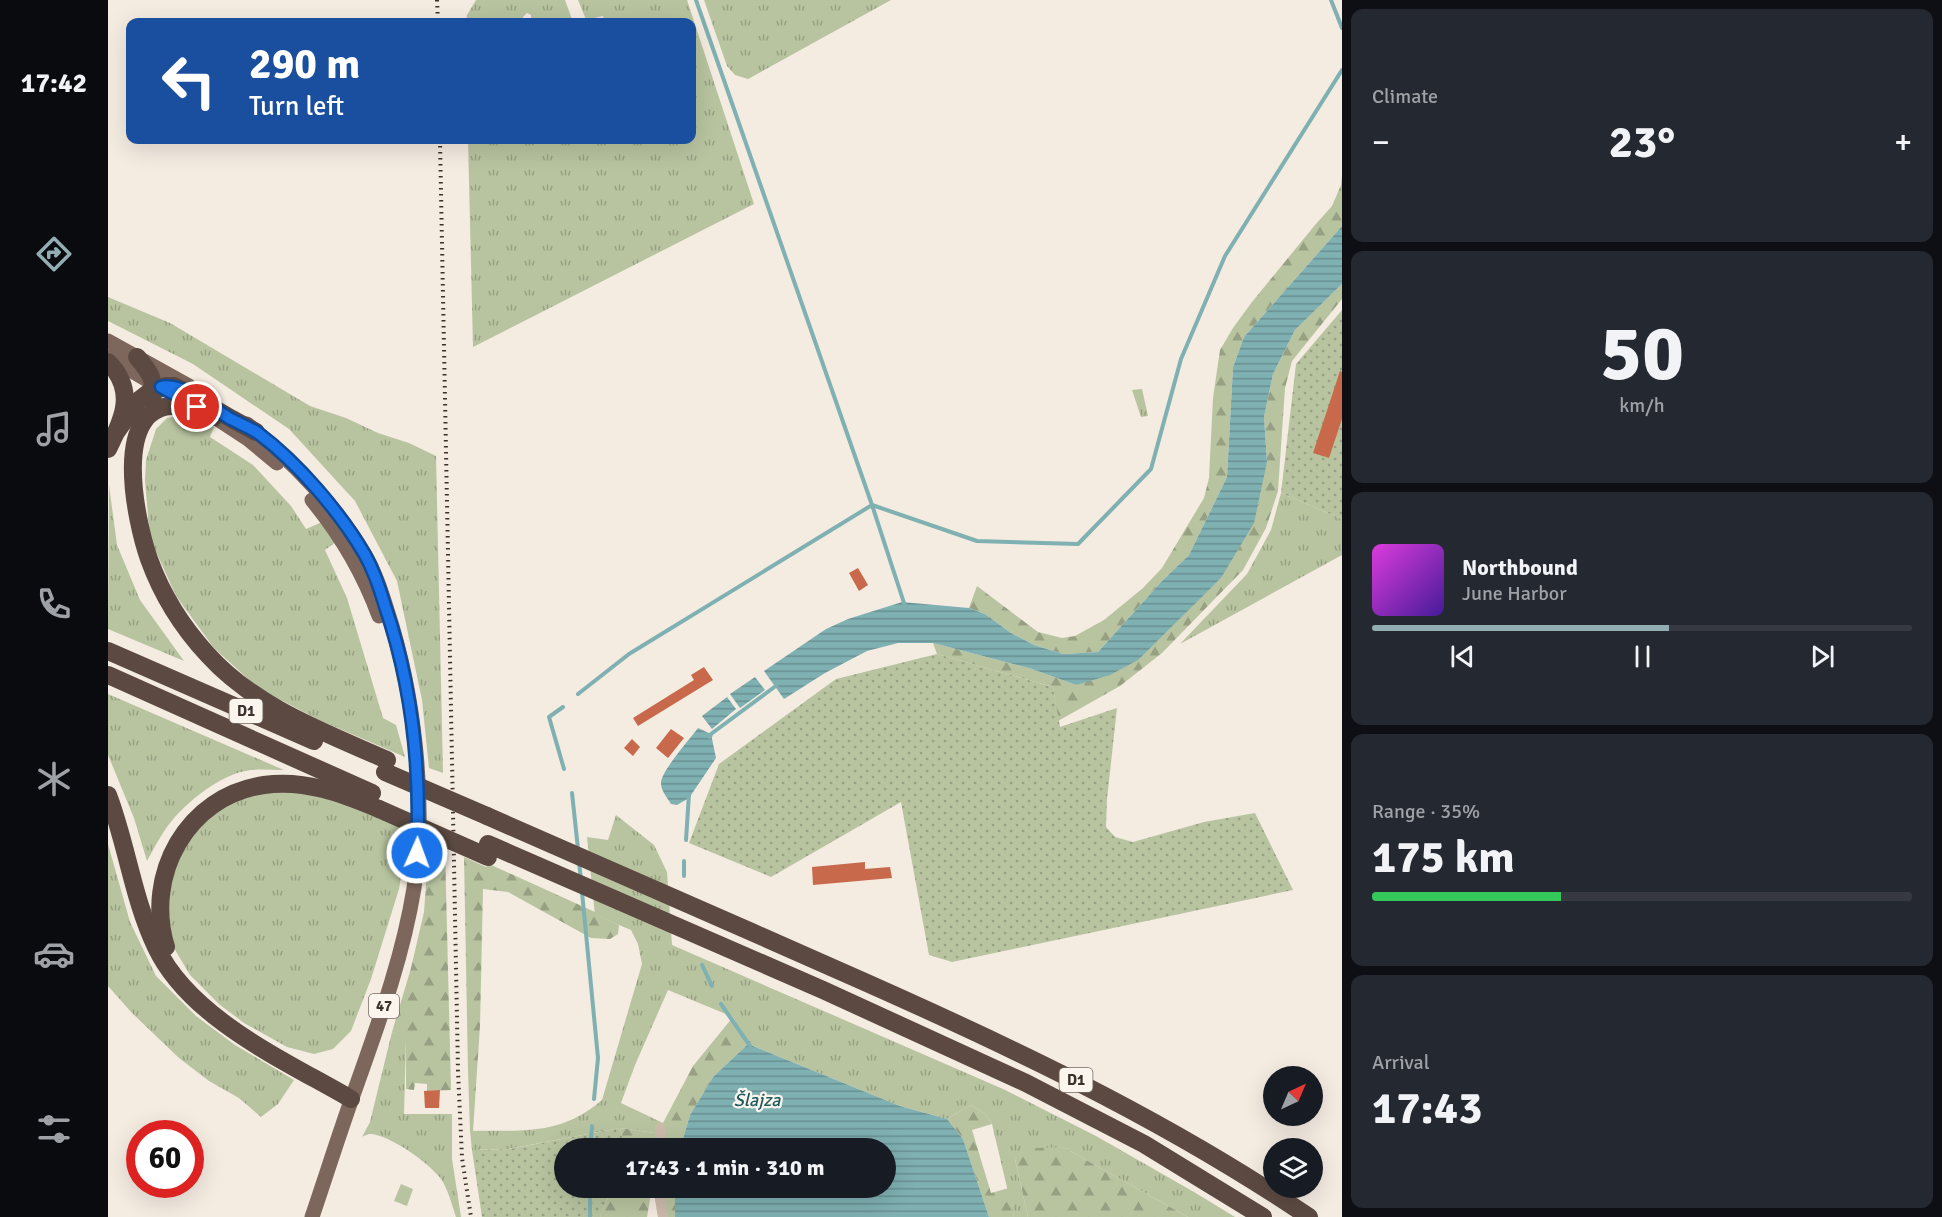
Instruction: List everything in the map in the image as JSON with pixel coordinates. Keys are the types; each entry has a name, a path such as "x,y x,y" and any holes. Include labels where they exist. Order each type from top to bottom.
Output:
{"highway":[{"path":"137,357 147,368 156,387 134,445 132,466 136,509 149,560 174,611 208,656 227,674 268,703 386,766"},
{"path":"108,362 120,376 126,400 117,432"},
{"path":"108,449 139,400 156,387 174,386 256,432"},
{"path":"140,429 148,417 157,410 168,407 194,409 214,417"},
{"name":"D1","path":"108,651 386,766 668,889 789,948 936,1013 1092,1088 1224,1162 1309,1217"},
{"name":"D1","path":"108,675 380,803 671,930 823,990 1026,1083 1144,1144 1263,1217"},
{"path":"186,989 170,960 165,944 160,925 160,893 169,858 185,833 201,815 222,800 264,785 282,784 320,788 380,803"},
{"path":"108,795 137,896 164,962 186,989 216,1018 351,1099"}],"main road":[{"name":"47","path":"108,341 211,398 232,412 292,463 346,526 366,556 391,623 402,666 417,773 418,832 414,887 391,985 312,1217"},
{"path":"108,357 156,387 214,417 274,460 302,487 347,550 364,580 406,690"}],"street":[{"path":"660,1128 660,1138"},
{"path":"660,1198 663,1217"}],"green space":[{"path":"476,0 565,0 572,18 531,18 531,15 527,13 523,18 467,18"},
{"path":"578,0 687,0 693,18 604,18 603,16 585,18"},
{"path":"704,0 891,0 748,79 735,75 727,66"},
{"path":"696,27 754,204 473,347 468,144 696,144"},
{"path":"1342,175 1342,226 1244,337 1233,367 1227,477 1189,555 1162,581 1098,652 1063,654 1034,645 1011,633 985,614 969,608 977,586 1038,632 1062,638 1075,636 1104,620 1143,588 1162,568 1204,498 1209,478 1213,398 1220,350 1252,302 1332,206 1341,185"},
{"path":"1342,284 1342,299 1292,361 1285,388 1278,491 1266,528 1243,570 1162,653 1120,686 1058,721 1053,687 937,654 933,643 1032,669 1076,685 1190,607 1221,578 1267,462 1264,417 1273,374 1295,330"},
{"path":"108,297 170,323 310,406 409,443 436,456 443,773 429,768 422,700 397,581 355,501 289,429 193,364 108,321"},
{"path":"1342,310 1342,519 1281,493 1296,364"},
{"path":"1142,389 1148,416 1141,417 1132,390"},
{"path":"182,416 214,427 210,437 253,465 291,506 306,529 322,522 336,542 325,550 347,598 383,718 396,725 405,757 319,720 258,688 214,648 176,596 150,538 145,481 146,460 156,429 167,418"},
{"path":"109,485 117,545 140,600 184,661 108,629"},
{"path":"1281,493 1342,519 1342,555 1180,644 1247,574 1271,530"},
{"path":"937,654 1053,687 1060,727 1117,708 1106,827 1115,837 1133,842 1204,822 1255,813 1293,890 952,962 929,955 901,802 771,877 689,843 719,764 836,679"},
{"path":"108,694 284,770 251,770 226,777 214,784 190,802 170,823 147,861 134,818 108,755"},
{"path":"281,791 306,792 333,799 408,830 399,889 371,979 351,1031 333,1049 314,1054 287,1047 244,1023 220,1005 190,975 174,948 167,928 170,874 193,832 231,802 255,794"},
{"path":"616,815 654,845 667,872 672,945 1003,1089 1096,1136 1235,1217 1188,1217 1063,1147 1015,1159 1028,1217 1014,1217 992,1124 985,1114 971,1105 947,1119 900,1106 748,1044 733,1017 668,990 621,1103 663,1123 662,1134 620,1128 567,1138 554,1138 554,1140 508,1149 472,1150 470,1131 540,1129 571,1120 602,1100 642,964 638,944 631,930 595,915 587,837 608,840"},
{"path":"108,844 130,922 156,976 196,1016 235,1045 294,1080 278,1104 261,1117 239,1098 209,1081 179,1058 132,1013 108,986"},
{"path":"429,844 445,849 451,1090 427,1091 427,1084 415,1083 414,1090 406,1089 406,1040 392,1032 411,968 424,912"},
{"path":"464,857 486,867 489,864 619,925 618,934 610,939 591,938 508,892 483,889 480,1026 473,1131 470,1131 468,1071"},
{"path":"733,1017 748,1044 713,1077 690,1115 683,1138 622,1138 620,1128 662,1134 663,1123 693,1066"},
{"path":"392,1032 406,1039 404,1114 452,1114 452,1159 461,1217 456,1217 443,1182 421,1160 399,1145 378,1135 370,1134 362,1137 370,1122"},
{"path":"971,1105 985,1114 992,1124 972,1130 991,1193 1009,1188 1014,1217 989,1217 963,1139 947,1119"},
{"path":"620,1128 622,1138 567,1138"},
{"path":"554,1140 554,1198 608,1198 600,1217 482,1217 472,1150 509,1149"},
{"path":"1063,1147 1188,1217 1028,1217 1015,1159 1036,1148"},
{"path":"401,1184 413,1189 407,1206 394,1201"},
{"path":"608,1198 650,1198 647,1217 600,1217"},
{"path":"655,1198 675,1198 675,1217 659,1217"}],"water":[{"path":"1342,226 1342,284 1295,330 1273,374 1264,417 1267,462 1254,523 1221,578 1138,660 1110,675 1076,685 1032,669 933,643 898,643 867,651 825,673 784,699 764,671 826,629 848,619 902,602 969,608 985,614 1011,633 1034,645 1063,654 1098,652 1162,581 1189,555 1227,477 1233,367 1244,337"},
{"path":"755,677 765,690 740,708 730,694"},
{"path":"727,697 736,709 712,729 702,716"},
{"path":"698,728 711,734 716,758 689,798 677,805 671,804 662,789 662,778"},
{"name":"Šlajza","path":"748,1044 900,1106 947,1119 963,1139 989,1217 675,1217 675,1198 896,1198 896,1138 683,1138 690,1115 713,1077"}],"building":[{"path":"1340,371 1342,372 1342,419 1329,458 1313,453"},
{"path":"858,568 868,585 859,591 849,573"},
{"path":"704,667 713,680 638,726 633,718 694,680 691,675"},
{"path":"671,729 684,738 668,758 656,748"},
{"path":"632,739 640,747 633,756 624,748"},
{"path":"865,862 865,869 890,867 892,878 813,885 812,867"},
{"path":"440,1090 439,1108 425,1108 424,1091"}],"waterway":[{"path":"696,0 905,606"},
{"path":"1331,0 1342,28"},
{"path":"578,694 629,654 872,505 977,541 1078,544 1151,469 1181,359 1225,256 1342,70"},
{"path":"710,737 777,685"},
{"path":"563,707 549,717 564,769"},
{"path":"572,793 578,849"},
{"path":"686,840 689,794"},
{"path":"684,861 684,876"},
{"path":"579,863 581,879"},
{"path":"582,892 598,1058 594,1099"},
{"path":"702,965 712,986"},
{"path":"721,1004 750,1046"},
{"path":"591,1138 592,1126"},
{"path":"590,1198 590,1217"}],"railway":[{"path":"437,0 438,18"},
{"path":"440,144 458,1071 462,1158 471,1217"}],"route":[{"path":"197,407 161,387 174,386 256,432 292,463 346,526 366,556 391,623 402,666 417,773 417,853"}]}
